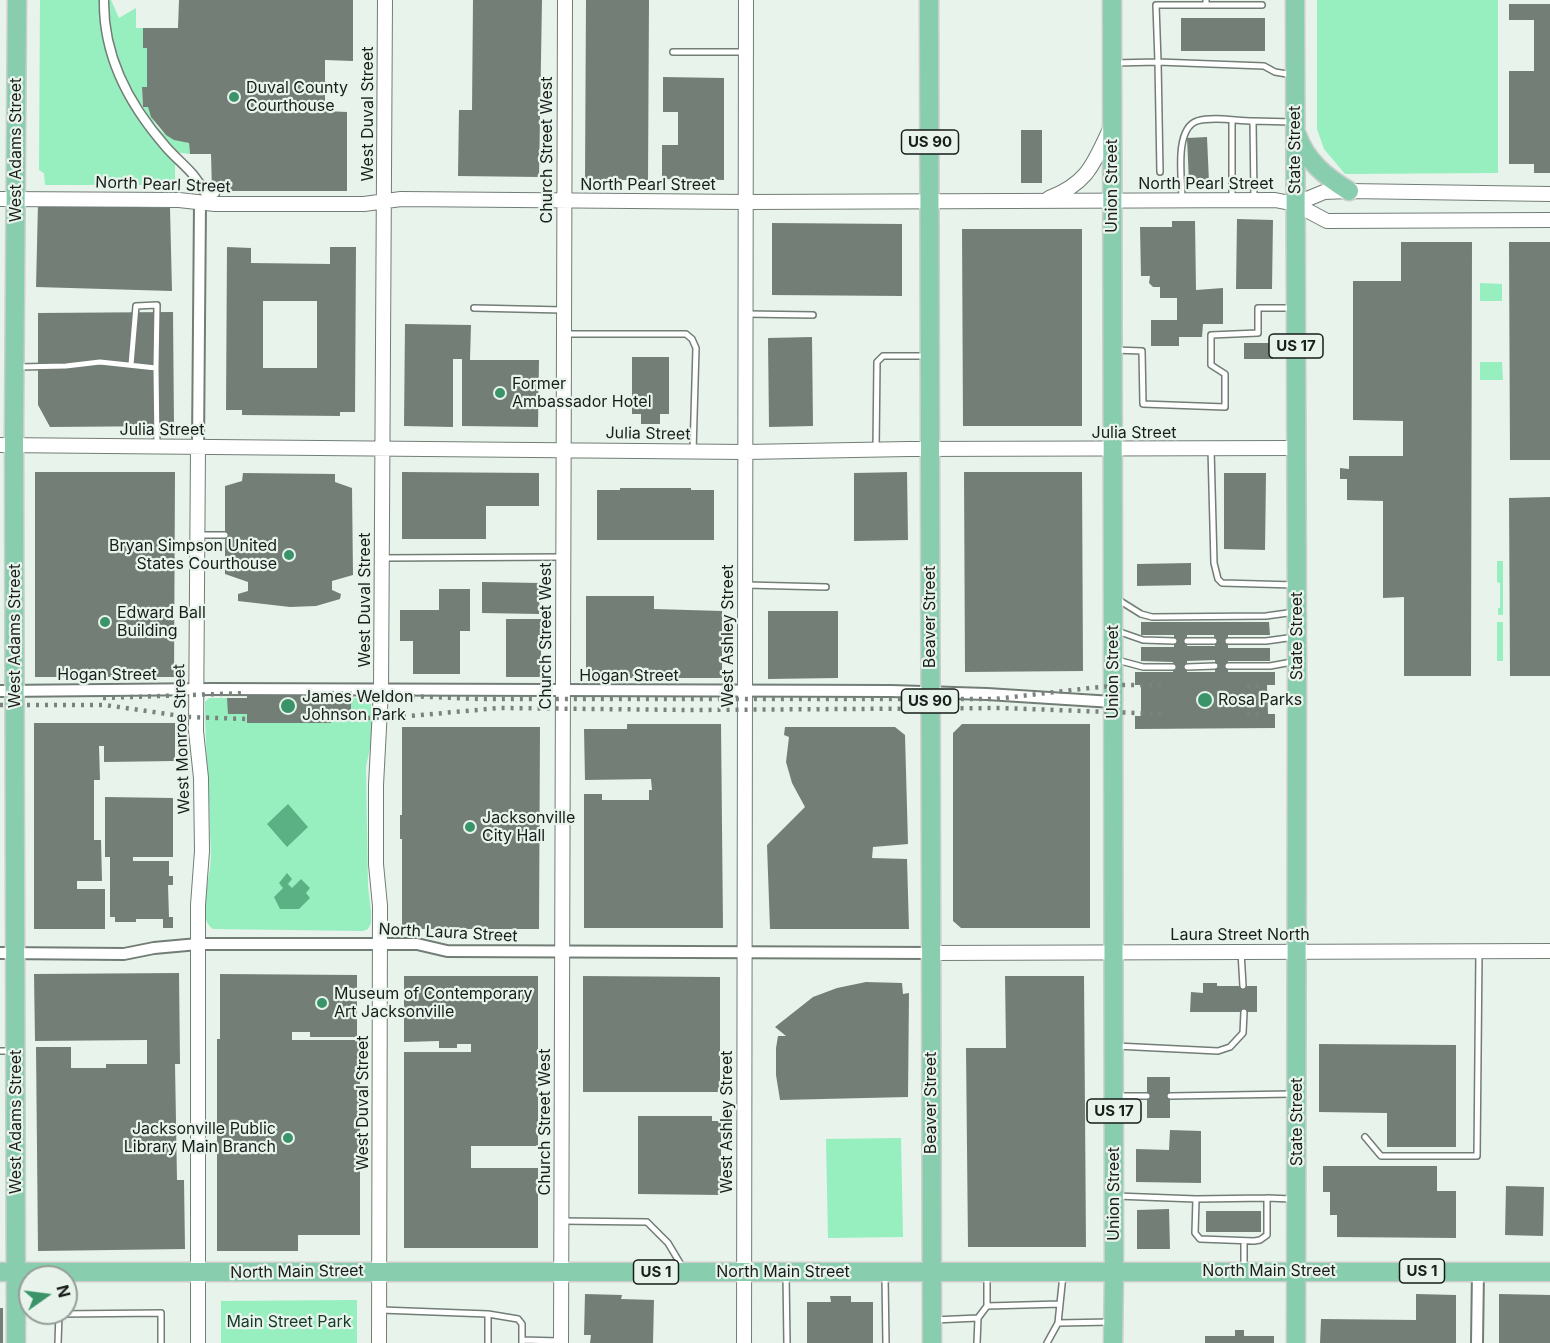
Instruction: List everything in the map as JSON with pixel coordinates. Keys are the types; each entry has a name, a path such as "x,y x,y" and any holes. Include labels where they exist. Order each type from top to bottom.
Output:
{"main road":[{"name":"West Adams Street","path":"16,1343 8,1272 7,446 14,367 8,199 17,0"},
{"name":"Beaver Street","path":"929,0 932,1343"},
{"name":"Union Street","path":"1112,0 1113,1343"},
{"name":"State Street","path":"1295,0 1296,1343"},
{"path":"1295,125 1301,146 1314,164 1330,180 1349,191"},
{"name":"North Main Street","path":"8,1272 1548,1272"}],"street":[{"path":"104,0 105,27 111,53 120,79 136,108 173,155 198,177 205,193 215,193"},
{"name":"West Duval Street","path":"379,1343 380,897 376,864 376,785 381,690 385,0"},
{"name":"Church Street West","path":"561,1342 565,0"},
{"name":"West Ashley Street","path":"744,1343 746,0"},
{"path":"1041,201 1064,192 1081,180 1092,166 1112,125"},
{"name":"North Pearl Street","path":"1295,204 1324,192 1349,191 1550,194"},
{"name":"North Pearl Street","path":"8,199 364,204 401,200 746,202 1275,200 1295,204 1327,221 1550,220"},
{"name":"West Monroe Street","path":"198,1343 198,944 201,769 197,740 196,689 200,203"},
{"name":"Julia Street","path":"7,446 745,452 1296,448"},
{"name":"Hogan Street","path":"8,690 930,692 1113,702"},
{"name":"North Laura Street","path":"8,953 124,954 154,948 198,944 420,944 447,951 931,952"},
{"name":"Laura Street North","path":"931,952 1550,951"},
{"path":"1477,1343 1478,1271"}],"lane":[{"path":"1160,172 1156,5 1206,2 1262,5"},
{"path":"673,52 746,52"},
{"path":"1112,63 1158,62 1264,66 1275,72 1295,75"},
{"path":"1182,201 1183,135 1189,126 1197,121 1232,120 1295,125"},
{"path":"1232,120 1232,200"},
{"path":"1253,121 1254,200"},
{"path":"131,365 136,306 156,305 157,446"},
{"path":"474,308 563,310"},
{"path":"1113,350 1142,351 1143,404 1225,406 1225,374 1211,365 1211,335 1258,333 1258,308 1295,308"},
{"path":"745,314 813,315"},
{"path":"563,334 686,334 692,339 696,348 693,451"},
{"path":"876,450 877,362 883,356 930,356"},
{"path":"14,367 66,366 100,362 156,368"},
{"path":"1211,449 1214,564 1218,579 1222,583 1297,585"},
{"path":"197,535 225,536"},
{"path":"382,558 562,557"},
{"path":"745,585 826,587"},
{"path":"1113,597 1141,614 1152,616 1266,616 1297,611"},
{"path":"1113,629 1143,640 1174,641"},
{"path":"1228,641 1266,641 1297,637"},
{"path":"1186,641 1214,641"},
{"path":"1113,659 1143,667 1173,667"},
{"path":"1228,666 1270,666 1297,661"},
{"path":"1187,667 1215,666"},
{"path":"1241,951 1243,986"},
{"path":"1365,1137 1381,1156 1477,1156 1479,951"},
{"path":"1114,1046 1218,1050 1230,1047 1243,1033 1244,1012"},
{"path":"1170,1096 1297,1095"},
{"path":"1114,1096 1147,1096"},
{"path":"1114,1196 1297,1199"},
{"path":"1196,1199 1195,1233 1197,1236 1204,1240 1244,1241 1260,1240 1267,1235 1268,1198"},
{"path":"561,1221 647,1222 668,1243 686,1272"},
{"path":"1244,1241 1244,1272"},
{"path":"786,1272 787,1343"},
{"path":"885,1272 886,1343"},
{"path":"977,1343 978,1318 987,1306 987,1272"},
{"path":"1047,1343 1058,1323 1063,1272"},
{"path":"987,1306 1060,1304"},
{"path":"379,1310 488,1314 518,1319 522,1324 522,1341 561,1342"},
{"path":"58,1343 59,1314 161,1313 161,1343"},
{"path":"488,1314 488,1343"},
{"path":"932,1320 978,1318"},
{"path":"1058,1323 1113,1322"}],"green space":[{"path":"40,0 100,0 121,87 141,122 175,163 175,189 155,185 45,185 44,173 39,170"},
{"path":"111,0 119,18 136,8 136,28 143,28 147,48 147,87 142,87 143,107 148,107 154,122 162,132 189,143 190,154 175,152 159,134 127,83 110,26 107,2"},
{"path":"1317,0 1498,0 1498,173 1345,174 1324,149 1317,129"},
{"path":"1480,283 1502,284 1502,301 1480,301"},
{"path":"1480,362 1502,362 1503,380 1480,380"},
{"path":"1497,561 1503,561 1503,615 1498,615 1500,583 1497,582"},
{"path":"1497,622 1503,622 1503,661 1497,661"},
{"name":"James Weldon Johnson Park","path":"209,698 363,698 371,704 373,733 366,767 368,887 371,911 371,923 368,929 363,931 213,929 208,924 204,909 211,852 205,702"},
{"path":"901,1138 903,1237 828,1238 826,1139"},
{"name":"Main Street Park","path":"357,1300 357,1343 221,1343 221,1301"}],"shaded area":[{"path":"288,804 308,827 287,847 267,824"},
{"path":"287,873 292,879 288,884 292,888 301,879 310,888 306,893 310,898 299,909 280,909 274,897 283,888 279,883"}],"building":[{"name":"Duval County Courthouse","path":"179,0 353,0 353,61 325,60 325,111 347,112 347,191 212,191 211,154 190,154 189,143 174,140 166,135 151,117 148,107 143,107 142,87 147,87 147,48 143,48 143,28 178,28"},
{"path":"473,0 542,0 539,177 458,176 459,110 472,110"},
{"path":"586,0 649,0 648,180 585,180"},
{"path":"1509,4 1550,4 1550,173 1534,173 1534,164 1509,164 1509,71 1534,71 1534,20 1509,20"},
{"path":"1181,18 1265,18 1265,51 1181,51"},
{"path":"663,77 724,78 724,180 662,179 662,145 678,145 678,112 663,112"},
{"path":"1021,130 1042,130 1042,183 1021,183"},
{"path":"1207,137 1209,182 1189,182 1187,138"},
{"path":"38,204 170,208 172,291 36,287"},
{"path":"1237,219 1273,220 1272,289 1236,289"},
{"path":"1172,221 1195,221 1196,290 1223,288 1223,324 1203,324 1202,337 1179,337 1179,346 1151,346 1151,320 1177,320 1177,298 1160,298 1160,287 1153,287 1149,283 1150,276 1141,276 1140,227 1172,227"},
{"path":"772,223 902,224 902,296 772,295"},
{"path":"962,229 1082,229 1082,426 963,426"},
{"path":"1401,242 1472,242 1471,676 1404,676 1404,597 1383,598 1383,501 1347,500 1347,479 1340,479 1340,468 1349,469 1349,456 1403,456 1403,421 1353,420 1353,281 1401,281"},
{"path":"1509,242 1550,242 1550,460 1510,460"},
{"path":"227,247 251,248 251,263 330,264 330,247 356,247 355,412 340,412 340,416 242,415 242,410 226,410","holes":["263,301 317,301 317,368 263,368"]},
{"path":"173,312 174,426 50,427 38,405 38,313"},
{"path":"405,324 471,325 470,360 539,360 538,427 462,426 462,359 453,359 453,427 404,426"},
{"path":"812,337 813,426 769,427 768,338"},
{"path":"1244,343 1273,343 1273,359 1244,359"},
{"path":"632,357 669,357 669,414 660,414 660,424 641,424 641,414 632,414"},
{"path":"35,472 175,472 174,677 35,677"},
{"path":"402,472 539,473 539,506 486,506 486,539 402,539"},
{"path":"907,472 908,540 854,541 854,473"},
{"path":"964,472 1082,472 1083,671 965,672"},
{"name":"Bryan Simpson United States Courthouse","path":"243,473 335,474 335,482 352,488 353,575 332,581 332,590 341,594 340,599 316,606 290,607 238,601 238,594 248,591 248,582 225,574 225,486 242,481"},
{"path":"1224,473 1266,473 1265,550 1224,549"},
{"path":"620,488 714,490 714,540 597,540 597,490 620,490"},
{"path":"1550,497 1550,676 1510,676 1509,498"},
{"path":"1191,563 1191,585 1137,586 1137,564"},
{"path":"482,582 540,583 539,614 482,613"},
{"path":"439,589 470,589 470,631 460,631 460,674 413,674 413,641 400,641 400,610 439,610"},
{"path":"586,596 654,596 654,609 722,611 722,678 586,678"},
{"path":"768,611 838,611 838,678 768,679"},
{"path":"506,619 541,619 541,677 506,677"},
{"path":"1141,622 1269,622 1270,635 1228,635 1228,648 1270,648 1270,661 1228,661 1228,672 1275,672 1275,685 1267,685 1268,714 1275,714 1275,728 1135,729 1135,716 1141,716 1141,685 1135,685 1135,672 1173,672 1173,662 1141,661 1141,647 1174,647 1174,635 1141,635","holes":["1187,635 1214,635 1215,646 1187,646","1215,660 1215,672 1187,672 1187,661"]},
{"name":"James Weldon Johnson Park","path":"247,690 331,690 331,698 351,698 351,714 331,714 331,723 247,723 247,714 228,714 227,698 247,698"},
{"path":"34,723 175,723 175,761 104,762 104,746 99,746 100,780 94,780 94,840 101,840 102,881 77,881 77,889 105,889 105,929 34,929"},
{"path":"627,724 721,724 723,928 584,928 584,794 602,794 602,800 649,800 649,790 652,790 651,779 585,780 584,729 627,729"},
{"path":"962,724 1090,724 1090,928 961,928 953,921 953,733"},
{"name":"Jacksonville City Hall","path":"402,727 540,727 539,929 402,929 400,815 402,815"},
{"path":"785,727 895,727 905,735 908,844 873,847 872,858 907,859 909,929 770,929 767,845 805,807 792,783 786,762 789,737 784,735"},
{"path":"105,797 173,798 173,857 133,857 133,861 169,861 169,876 173,876 173,885 168,885 169,917 173,917 173,928 163,928 163,919 115,922 115,917 110,917 110,857 105,857"},
{"path":"179,973 180,1064 175,1064 177,1180 184,1180 185,1249 38,1251 36,1047 71,1047 71,1068 106,1068 106,1064 147,1064 147,1040 35,1041 34,974"},
{"name":"Jacksonville Public Library Main Branch","path":"220,974 357,975 357,1037 310,1037 310,1032 292,1032 292,1040 360,1040 360,1235 298,1235 298,1251 217,1251 217,1039 220,1039"},
{"path":"404,976 538,976 538,1146 471,1146 471,1168 538,1168 538,1248 404,1248 404,1052 471,1052 471,1044 457,1044 457,1048 439,1048 439,1041 404,1042"},
{"path":"583,976 720,977 720,1092 583,1092"},
{"path":"1005,976 1084,976 1086,1247 968,1247 966,1048 1006,1048"},
{"path":"866,982 902,983 903,994 909,993 908,1097 780,1100 776,1075 776,1048 778,1036 786,1036 775,1027 813,997 837,988"},
{"path":"1203,983 1217,983 1217,986 1257,986 1257,1012 1190,1012 1191,992 1203,993"},
{"path":"1319,1044 1456,1045 1456,1147 1387,1147 1387,1113 1319,1112"},
{"path":"1147,1077 1170,1077 1170,1118 1147,1118"},
{"path":"638,1116 712,1116 712,1121 721,1121 721,1195 638,1194"},
{"path":"1170,1130 1201,1131 1201,1183 1136,1182 1136,1149 1169,1150"},
{"path":"1323,1166 1437,1166 1437,1191 1456,1191 1456,1238 1337,1237 1337,1215 1330,1215 1330,1192 1323,1192"},
{"path":"1506,1186 1544,1187 1543,1236 1505,1235"},
{"path":"1169,1209 1170,1249 1137,1249 1137,1210"},
{"path":"1206,1211 1261,1211 1261,1232 1206,1232"},
{"path":"585,1294 622,1295 621,1299 654,1300 653,1343 590,1343 591,1335 584,1335"},
{"path":"1416,1294 1456,1295 1456,1343 1320,1343 1321,1319 1416,1320"},
{"path":"1499,1294 1550,1295 1550,1343 1499,1343"},
{"path":"830,1296 851,1296 851,1302 873,1302 873,1343 807,1343 807,1302 831,1302"},
{"path":"0,1308 3,1308 3,1343 0,1343"},
{"path":"1235,1330 1244,1330 1244,1336 1274,1336 1274,1343 1205,1343 1205,1336 1235,1336"}],"railway":[{"path":"331,693 480,699 995,699 1123,685 1163,685"},
{"path":"1247,686 1263,686"},
{"path":"103,698 247,693"},
{"path":"0,705 105,705 188,717 247,719"},
{"path":"331,719 399,717 499,708 692,710 1002,708 1163,714"},
{"path":"1247,714 1263,714"}],"place":[{"name":"Duval County Courthouse","path":"234,97"},
{"name":"Former Ambassador Hotel","path":"500,393"},
{"name":"Bryan Simpson United States Courthouse","path":"289,555"},
{"name":"Edward Ball Building","path":"105,622"},
{"name":"Rosa Parks","path":"1205,700"},
{"name":"James Weldon Johnson Park","path":"288,706"},
{"name":"Jacksonville City Hall","path":"470,827"},
{"name":"Museum of Contemporary Art Jacksonville","path":"322,1003"},
{"name":"Jacksonville Public Library Main Branch","path":"288,1138"}]}
